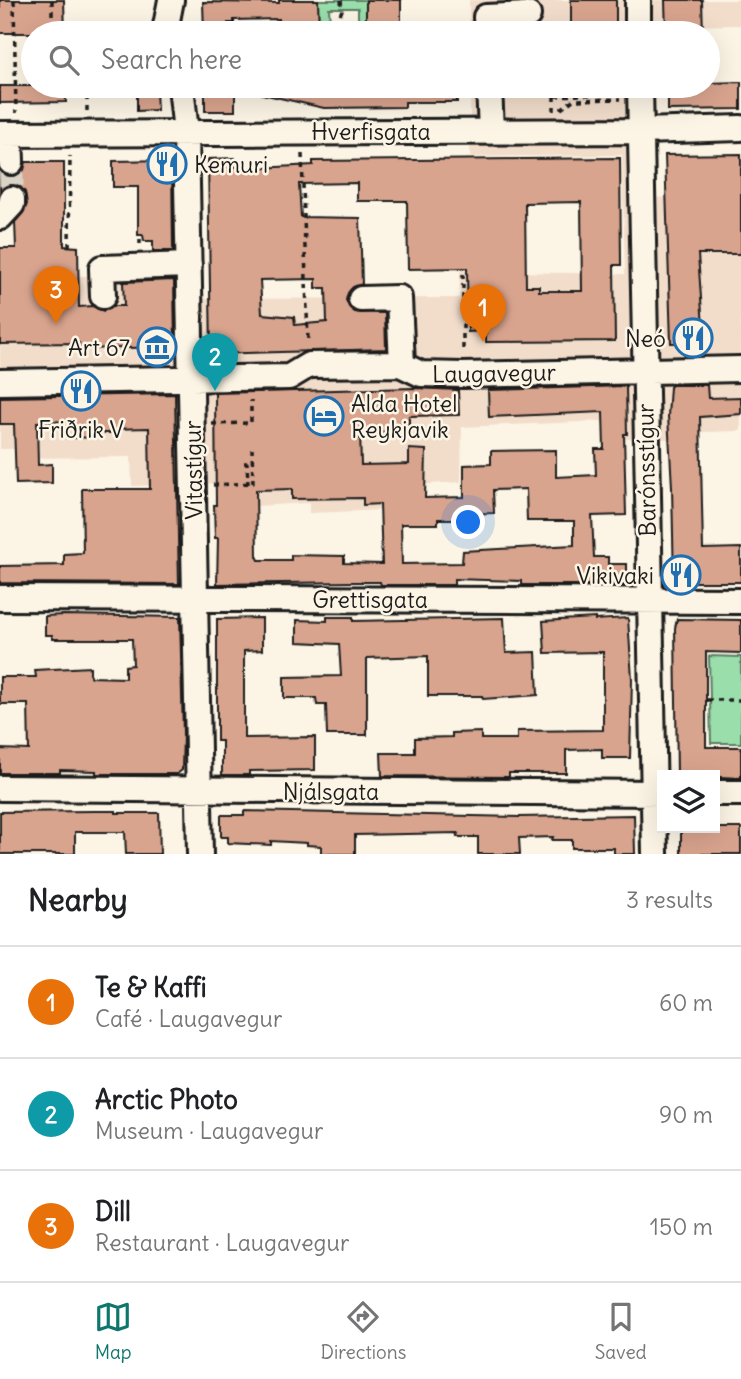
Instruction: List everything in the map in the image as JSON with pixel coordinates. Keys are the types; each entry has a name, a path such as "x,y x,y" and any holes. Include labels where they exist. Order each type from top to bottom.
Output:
{"street":[{"path":"167,21 171,0"},
{"path":"638,0 638,21"},
{"path":"485,17 528,15"},
{"name":"Vitastígur","path":"183,98 187,132 200,854"},
{"path":"491,131 497,98"},
{"name":"Barónsstígur","path":"640,98 649,600 657,772"},
{"name":"Hverfisgata","path":"9,134 641,131 741,128"},
{"path":"9,134 11,162"},
{"path":"103,296 102,268 189,265"},
{"path":"361,299 399,298 402,365"},
{"name":"Laugavegur","path":"0,382 289,377 309,366 402,365 421,374 741,369"},
{"name":"Grettisgata","path":"0,598 741,601"},
{"name":"Njálsgata","path":"0,788 657,793"},
{"path":"720,793 741,793"},
{"name":"Barónsstígur","path":"655,854 657,813"}],"path":[{"path":"9,134 14,0"},
{"path":"52,0 52,21"},
{"path":"338,21 342,10 341,0"},
{"path":"87,98 87,115"},
{"path":"554,98 554,108"},
{"path":"558,113 573,100 596,98"},
{"path":"613,98 618,99"},
{"path":"69,247 70,133"},
{"path":"302,144 307,324"},
{"path":"463,274 463,353"},
{"path":"192,424 251,423 250,377"},
{"path":"193,486 253,483 252,449"},
{"path":"244,463 247,463 248,484"},
{"path":"707,700 741,700"}],"shaded area":[{"path":"469,0 741,0 741,25 720,25 720,21 469,21"},
{"path":"470,98 632,98 632,122 626,122 630,197 684,198 741,252 741,431 671,433 671,439 604,439 603,421 462,427 461,482 413,485 413,509 309,513 309,503 257,506 255,482 132,486 131,457 15,458 15,449 0,449 0,248 78,247 79,276 174,273 175,299 459,298 460,271 625,274 622,155 470,157"}],"green space":[{"path":"318,0 366,0 366,20 358,20 358,8 329,8 330,21 319,21"},
{"path":"709,656 741,657 741,743 711,743"}],"building":[{"path":"0,0 64,0 65,21 21,21 21,33 0,33"},
{"path":"279,0 318,0 319,21 204,21 203,2 279,3"},
{"path":"366,0 401,0 401,21 366,20"},
{"path":"571,0 616,0 616,21 571,21"},
{"path":"665,0 702,0 703,21 666,21"},
{"path":"741,82 741,109 668,110 668,98 720,98 720,83"},
{"path":"0,86 21,86 21,98 66,98 66,102 0,103"},
{"path":"137,98 156,98 157,110 137,111"},
{"path":"205,98 235,98 235,111 205,111"},
{"path":"280,98 457,98 457,102 405,102 405,107 324,108"},
{"path":"741,154 741,254 698,254 704,342 671,343 665,155"},
{"path":"235,158 235,167 241,169 313,165 313,161 620,158 621,265 614,265 615,341 486,342 486,331 468,332 467,268 408,269 407,201 357,201 357,183 299,184 301,217 360,218 362,284 353,287 346,300 355,312 385,313 386,349 211,354 208,159","holes":["581,202 582,291 539,291 539,286 526,286 525,203","316,279 316,288 326,288 327,322 295,325 294,317 262,314 260,280"]},
{"path":"172,160 173,251 153,251 153,241 144,241 143,235 138,235 138,187 113,187 113,161"},
{"path":"26,162 64,162 64,246 78,247 79,307 93,306 103,311 113,306 124,306 123,282 174,280 175,347 79,349 79,343 0,344 0,248 16,248 15,222 27,204 25,192 19,186 11,184 0,191 0,172 11,177 18,175 24,170"},
{"path":"672,385 707,385 708,398 741,397 741,414 700,417 703,549 741,548 741,582 674,582 668,416"},
{"path":"626,386 626,515 592,516 594,557 608,557 608,564 627,564 627,585 522,585 522,581 454,579 454,585 381,585 380,582 217,584 218,538 215,538 214,505 215,393 415,388 458,390 459,415 409,416 409,431 360,432 361,465 409,464 409,449 426,450 425,498 464,497 464,465 491,464 491,451 556,450 556,477 596,475 595,449 604,449 603,412 489,417 488,390","holes":["292,489 292,499 363,498 363,505 380,504 382,564 344,563 344,556 291,555 291,560 259,560 256,490","526,489 527,521 574,521 574,545 463,551 462,563 402,564 401,524 438,524 438,519 454,519 455,514 494,513 493,490"]},
{"path":"175,394 179,584 0,583 0,566 64,565 64,554 83,553 82,489 150,489 149,428 111,429 111,433 97,433 97,437 74,438 73,421 37,422 38,465 52,464 52,483 16,484 14,424 0,424 0,397"},
{"path":"45,616 180,617 183,734 182,770 177,774 96,774 96,771 60,770 60,773 0,773 0,749 29,750 28,704 0,704 0,677 36,677 35,670 90,667 90,677 125,678 125,666 133,665 132,639 52,639 52,635 45,635"},
{"path":"327,617 353,617 353,621 504,618 506,653 536,652 538,695 483,699 482,696 428,696 428,656 367,658 367,735 327,735 326,705 317,705 316,698 284,698 284,677 341,676 339,644 297,642 297,620 327,621"},
{"path":"262,618 262,650 244,651 244,738 315,737 315,770 249,771 249,775 222,775 222,741 217,741 217,619"},
{"path":"628,618 632,679 630,758 602,758 602,749 566,750 566,773 509,773 509,777 382,776 381,753 415,753 415,738 452,737 452,733 481,732 481,739 517,739 517,731 603,730 603,652 545,653 543,621"},
{"path":"677,619 741,620 741,653 706,652 706,747 741,747 741,778 720,777 720,770 677,770"},
{"path":"244,811 519,817 634,815 635,854 614,854 614,848 572,848 572,840 552,840 553,837 519,838 520,854 478,854 478,837 457,837 458,833 355,835 355,854 321,854 321,846 307,843 228,843 228,837 221,837 221,815 244,815"},
{"path":"0,812 159,813 160,854 126,854 125,832 75,832 75,854 0,854"},
{"path":"720,828 741,828 741,854 681,854 681,833 720,833"}],"tunnel":[{"path":"11,162 12,199"}],"place":[{"name":"Kemuri","path":"167,164"},
{"name":"Dill","path":"56,324"},
{"name":"Neó","path":"693,338"},
{"name":"Te & Kaffi","path":"483,342"},
{"name":"Art 67","path":"157,347"},
{"name":"Friðrik V","path":"81,391"},
{"name":"Arctic Photo","path":"215,391"},
{"name":"Alda Hotel Reykjavik","path":"324,416"},
{"name":"Vikivaki","path":"681,575"}]}
